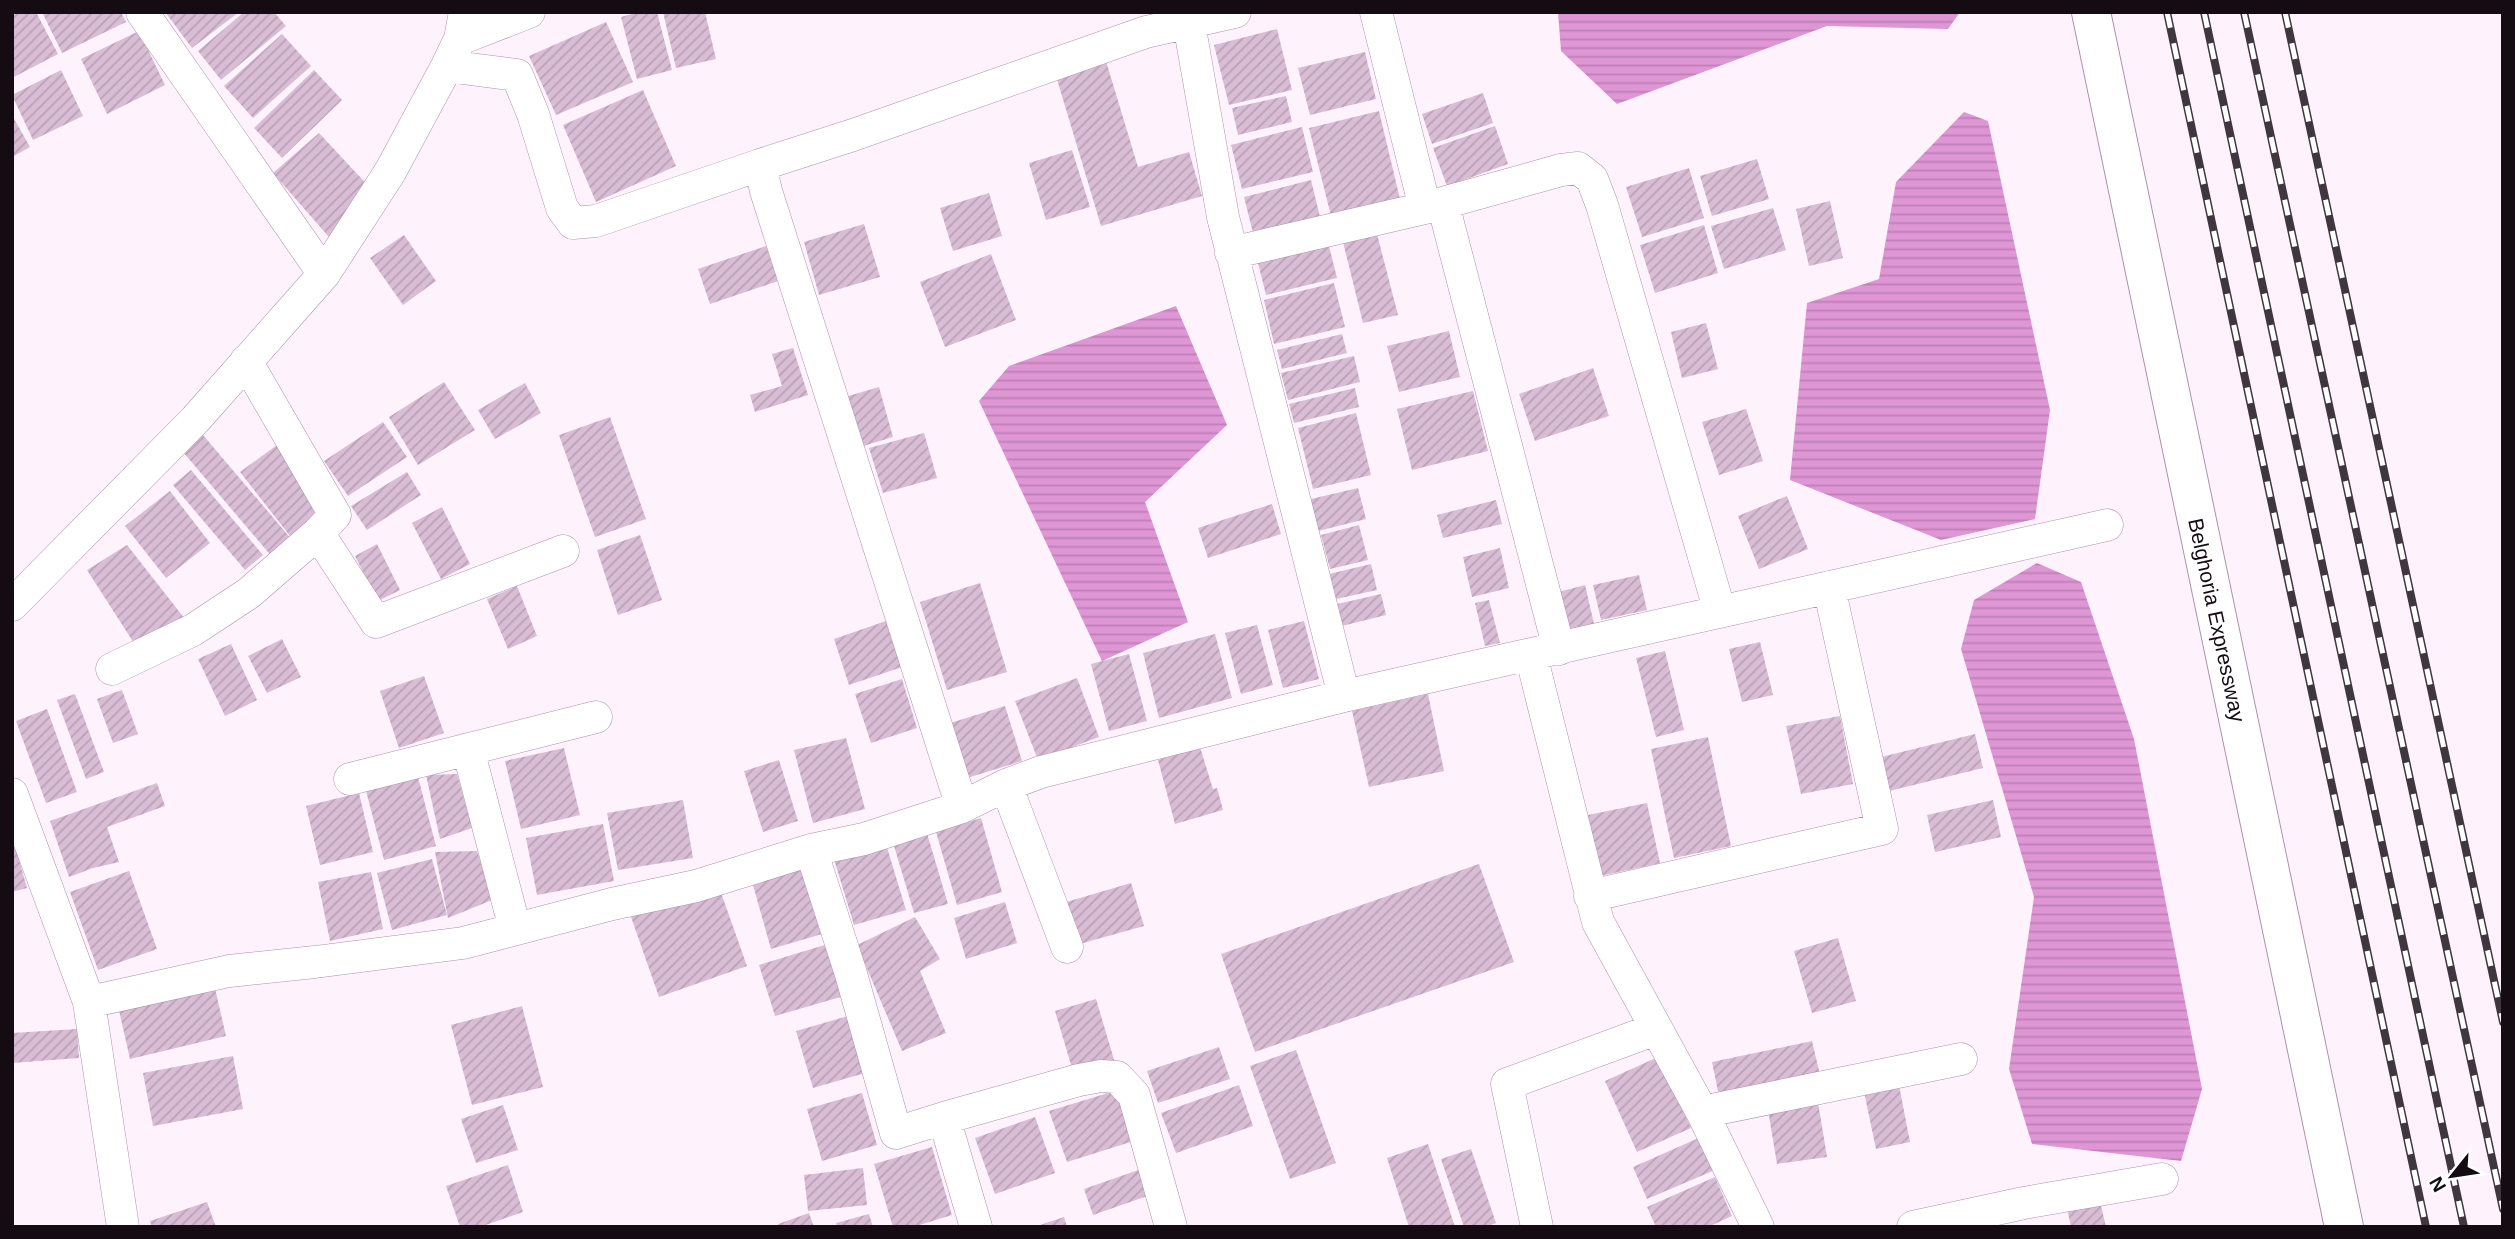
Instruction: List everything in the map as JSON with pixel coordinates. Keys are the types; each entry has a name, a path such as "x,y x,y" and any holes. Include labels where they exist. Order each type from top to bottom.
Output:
{"highway":[{"name":"Belghoria Expressway","path":"2091,12 2344,1227"}],"street":[{"path":"142,12 324,274"},
{"path":"12,605 195,420 324,274 390,172 457,39 529,12"},
{"path":"457,39 517,75 533,114 562,208 573,223 596,221 853,135 1188,17 1235,12"},
{"path":"1376,12 1434,206 1545,652 1590,896 1598,922 1702,1112 1758,1227"},
{"path":"1188,17 1231,253 1344,696"},
{"path":"760,165 962,807"},
{"path":"1231,253 1434,206 1561,170 1578,168 1592,180 1602,205 1720,612"},
{"path":"112,669 193,630 249,593 335,515 247,361"},
{"path":"89,1002 229,971 463,943 612,904 696,886 811,850 864,839 962,807 1006,785 1041,772 1344,696 2107,525"},
{"path":"318,533 376,622 563,551"},
{"path":"1590,896 1882,829 1829,587"},
{"path":"350,779 596,717"},
{"path":"468,749 515,929"},
{"path":"1006,785 1067,947"},
{"path":"12,794 89,1002 123,1227"},
{"path":"811,850 896,1133 1079,1080 1101,1076 1117,1077 1134,1095 1171,1227"},
{"path":"1537,1227 1507,1084 1656,1029"},
{"path":"1702,1112 1961,1059"},
{"path":"944,1118 976,1227"},
{"path":"1913,1227 2024,1203 2162,1179"}],"shaded area":[{"path":"1558,12 1960,12 1948,29 1827,26 1617,104 1561,51"},
{"path":"1964,112 1988,121 2050,410 2035,519 1941,540 1790,480 1807,303 1879,279 1896,182"},
{"path":"1176,306 1227,425 1145,502 1188,622 1102,661 979,401 1009,366"},
{"path":"2037,563 2081,582 2134,739 2202,1089 2181,1161 2032,1144 2009,1069 2034,897 1961,649 1974,600"}],"building":[{"path":"36,12 58,54 12,78 12,14"},
{"path":"42,12 121,12 126,22 62,53"},
{"path":"165,12 239,12 192,48"},
{"path":"244,12 274,12 286,26 221,80 198,51"},
{"path":"639,12 657,12 672,70 637,79 621,17"},
{"path":"663,12 705,12 716,59 676,68"},
{"path":"606,22 633,82 556,115 529,56"},
{"path":"1277,29 1292,90 1229,105 1214,45"},
{"path":"139,31 165,85 107,114 81,59"},
{"path":"282,34 311,66 253,118 224,86"},
{"path":"1365,52 1376,99 1310,115 1298,68"},
{"path":"1106,61 1138,167 1189,152 1202,196 1101,226 1056,76"},
{"path":"61,70 83,116 33,140 12,95"},
{"path":"314,70 342,100 282,158 254,128"},
{"path":"643,90 676,166 596,202 563,125"},
{"path":"1483,93 1493,123 1432,144 1422,114"},
{"path":"1286,96 1292,122 1238,135 1232,108"},
{"path":"1379,111 1400,199 1331,216 1309,128"},
{"path":"12,115 30,147 12,157"},
{"path":"1495,126 1508,164 1447,186 1433,148"},
{"path":"1302,127 1313,172 1242,189 1231,145"},
{"path":"319,133 374,192 335,244 273,173"},
{"path":"1072,150 1090,207 1046,220 1029,163"},
{"path":"1757,159 1769,199 1712,216 1700,176"},
{"path":"1689,168 1704,218 1642,237 1626,187"},
{"path":"1311,180 1320,217 1253,233 1244,197"},
{"path":"989,193 1002,236 953,251 940,208"},
{"path":"1830,201 1843,258 1809,266 1796,209"},
{"path":"1773,208 1786,250 1724,269 1711,226"},
{"path":"864,224 880,277 819,295 804,242"},
{"path":"1704,225 1718,273 1655,293 1640,245"},
{"path":"1376,230 1398,315 1363,323 1342,238"},
{"path":"404,235 436,281 403,305 370,258"},
{"path":"1328,242 1337,278 1266,295 1257,259"},
{"path":"766,246 778,281 710,304 698,269"},
{"path":"991,254 1016,320 945,347 920,282"},
{"path":"1334,283 1345,327 1274,344 1264,300"},
{"path":"1706,323 1718,369 1682,378 1671,332"},
{"path":"1449,331 1460,377 1399,392 1387,346"},
{"path":"1342,334 1347,353 1282,369 1277,350"},
{"path":"793,348 808,395 755,412 750,395 782,386 772,354"},
{"path":"1354,356 1360,382 1288,400 1281,373"},
{"path":"1593,368 1609,416 1535,441 1519,394"},
{"path":"444,382 475,430 418,465 389,417"},
{"path":"525,383 541,413 495,439 478,410"},
{"path":"879,387 893,437 860,447 845,397"},
{"path":"1355,388 1359,407 1294,423 1289,404"},
{"path":"1473,391 1488,451 1412,470 1397,409"},
{"path":"1746,409 1763,461 1719,475 1702,422"},
{"path":"1356,413 1371,475 1313,489 1298,428"},
{"path":"610,417 646,519 595,537 559,435"},
{"path":"383,422 407,457 348,496 324,461"},
{"path":"924,433 937,478 883,493 869,448"},
{"path":"203,435 293,541 273,558 183,452"},
{"path":"284,440 323,515 294,541 240,472"},
{"path":"191,470 263,555 245,570 173,485"},
{"path":"407,472 421,495 367,530 351,506"},
{"path":"1358,488 1366,519 1318,531 1311,499"},
{"path":"170,491 210,543 166,578 125,526"},
{"path":"1787,496 1808,549 1759,569 1738,516"},
{"path":"1496,500 1502,524 1443,538 1437,515"},
{"path":"1272,504 1281,534 1208,558 1198,528"},
{"path":"442,507 470,564 441,579 412,523"},
{"path":"1359,525 1368,560 1330,569 1321,535"},
{"path":"640,535 662,600 618,615 597,550"},
{"path":"377,544 400,590 378,601 355,556"},
{"path":"127,545 185,619 139,651 87,570"},
{"path":"1500,548 1509,588 1472,597 1463,557"},
{"path":"1371,564 1377,590 1336,599 1329,574"},
{"path":"1639,575 1647,610 1601,620 1593,585"},
{"path":"980,583 1007,672 947,690 920,602"},
{"path":"1585,585 1595,628 1561,636 1551,594"},
{"path":"517,586 537,636 508,649 487,599"},
{"path":"1381,594 1386,615 1338,627 1333,605"},
{"path":"1489,600 1500,643 1485,646 1475,603"},
{"path":"886,621 902,667 849,685 834,639"},
{"path":"1304,621 1319,679 1283,688 1268,630"},
{"path":"1257,625 1273,685 1241,694 1225,633"},
{"path":"1215,634 1232,698 1159,718 1143,653"},
{"path":"282,639 301,677 267,693 248,656"},
{"path":"1760,642 1773,695 1742,702 1729,649"},
{"path":"231,644 257,700 225,716 198,659"},
{"path":"1665,651 1684,730 1656,737 1636,658"},
{"path":"1129,654 1147,721 1109,731 1091,664"},
{"path":"424,676 444,733 399,748 380,691"},
{"path":"1077,678 1099,737 1038,760 1015,701"},
{"path":"902,679 917,728 871,743 855,694"},
{"path":"122,690 138,734 113,743 97,699"},
{"path":"75,694 104,772 86,779 57,700"},
{"path":"1428,694 1444,771 1369,787 1352,711"},
{"path":"1005,706 1022,761 964,779 947,724"},
{"path":"47,709 77,792 46,803 16,721"},
{"path":"1840,716 1853,784 1801,794 1786,726"},
{"path":"1975,734 1983,768 1885,792 1877,758"},
{"path":"1708,737 1731,846 1674,858 1651,749"},
{"path":"846,738 865,809 813,823 794,750"},
{"path":"1200,747 1213,789 1217,788 1223,810 1175,824 1158,760"},
{"path":"564,748 580,815 521,829 505,761"},
{"path":"779,760 798,821 763,832 744,771"},
{"path":"457,774 472,828 440,839 426,775"},
{"path":"418,777 436,846 384,860 366,791"},
{"path":"157,783 165,806 107,827 119,862 69,877 50,821"},
{"path":"359,793 373,852 320,865 306,806"},
{"path":"683,800 693,858 618,870 607,813"},
{"path":"1993,800 2001,837 1935,852 1927,815"},
{"path":"1647,803 1660,863 1591,878 1578,817"},
{"path":"981,818 1002,892 957,905 936,832"},
{"path":"603,824 614,881 537,895 526,838"},
{"path":"926,830 948,904 914,913 892,839"},
{"path":"12,835 27,888 12,892"},
{"path":"885,841 906,910 854,925 833,856"},
{"path":"477,851 492,900 448,918 435,852"},
{"path":"432,859 447,915 392,930 377,873"},
{"path":"808,861 829,932 771,949 751,878"},
{"path":"1479,864 1514,962 1255,1052 1221,954"},
{"path":"129,871 157,949 98,970 70,892"},
{"path":"371,872 383,929 330,941 318,882"},
{"path":"1131,883 1144,926 1076,945 1063,903"},
{"path":"719,887 747,966 659,997 631,917"},
{"path":"1005,902 1017,943 966,959 954,918"},
{"path":"915,917 940,959 920,971 946,1033 902,1051 857,945"},
{"path":"1838,938 1856,1001 1812,1013 1794,951"},
{"path":"828,944 844,996 775,1016 759,965"},
{"path":"214,984 226,1036 130,1059 118,1006"},
{"path":"1096,999 1115,1063 1074,1075 1055,1011"},
{"path":"522,1006 543,1087 472,1105 451,1025"},
{"path":"855,1014 872,1071 813,1088 796,1031"},
{"path":"77,1029 79,1058 12,1063 12,1033"},
{"path":"1812,1041 1821,1079 1720,1101 1712,1062"},
{"path":"1219,1047 1230,1079 1158,1103 1147,1071"},
{"path":"1296,1050 1336,1163 1290,1179 1250,1066"},
{"path":"233,1056 243,1109 153,1126 143,1073"},
{"path":"1658,1057 1691,1128 1637,1152 1605,1081"},
{"path":"1898,1080 1910,1142 1876,1149 1863,1087"},
{"path":"1239,1085 1253,1126 1176,1153 1161,1113"},
{"path":"1121,1089 1137,1140 1067,1162 1049,1111"},
{"path":"862,1093 877,1145 822,1161 807,1109"},
{"path":"1817,1096 1827,1157 1777,1164 1767,1104"},
{"path":"503,1105 518,1150 476,1163 461,1119"},
{"path":"1035,1117 1055,1173 995,1194 975,1138"},
{"path":"1701,1137 1715,1170 1647,1199 1633,1167"},
{"path":"1428,1144 1455,1227 1409,1227 1387,1158"},
{"path":"932,1147 952,1215 913,1227 893,1227 874,1164"},
{"path":"1471,1149 1496,1223 1486,1227 1464,1227 1441,1159"},
{"path":"508,1165 523,1212 480,1227 460,1227 446,1186"},
{"path":"863,1168 867,1205 808,1211 804,1175"},
{"path":"1144,1168 1153,1194 1093,1215 1084,1189"},
{"path":"1715,1177 1732,1216 1708,1227 1656,1227 1647,1207"},
{"path":"2100,1201 2106,1227 2071,1227 2067,1208"},
{"path":"207,1202 216,1227 152,1227 150,1221"},
{"path":"809,1213 814,1227 779,1227 778,1224"},
{"path":"869,1214 873,1227 837,1227 836,1223"},
{"path":"1064,1217 1067,1227 1037,1227 1037,1226"}],"railway":[{"path":"2167,12 2426,1227"},
{"path":"2204,12 2464,1227"},
{"path":"2244,12 2503,1209"},
{"path":"2285,12 2503,1022"}]}
